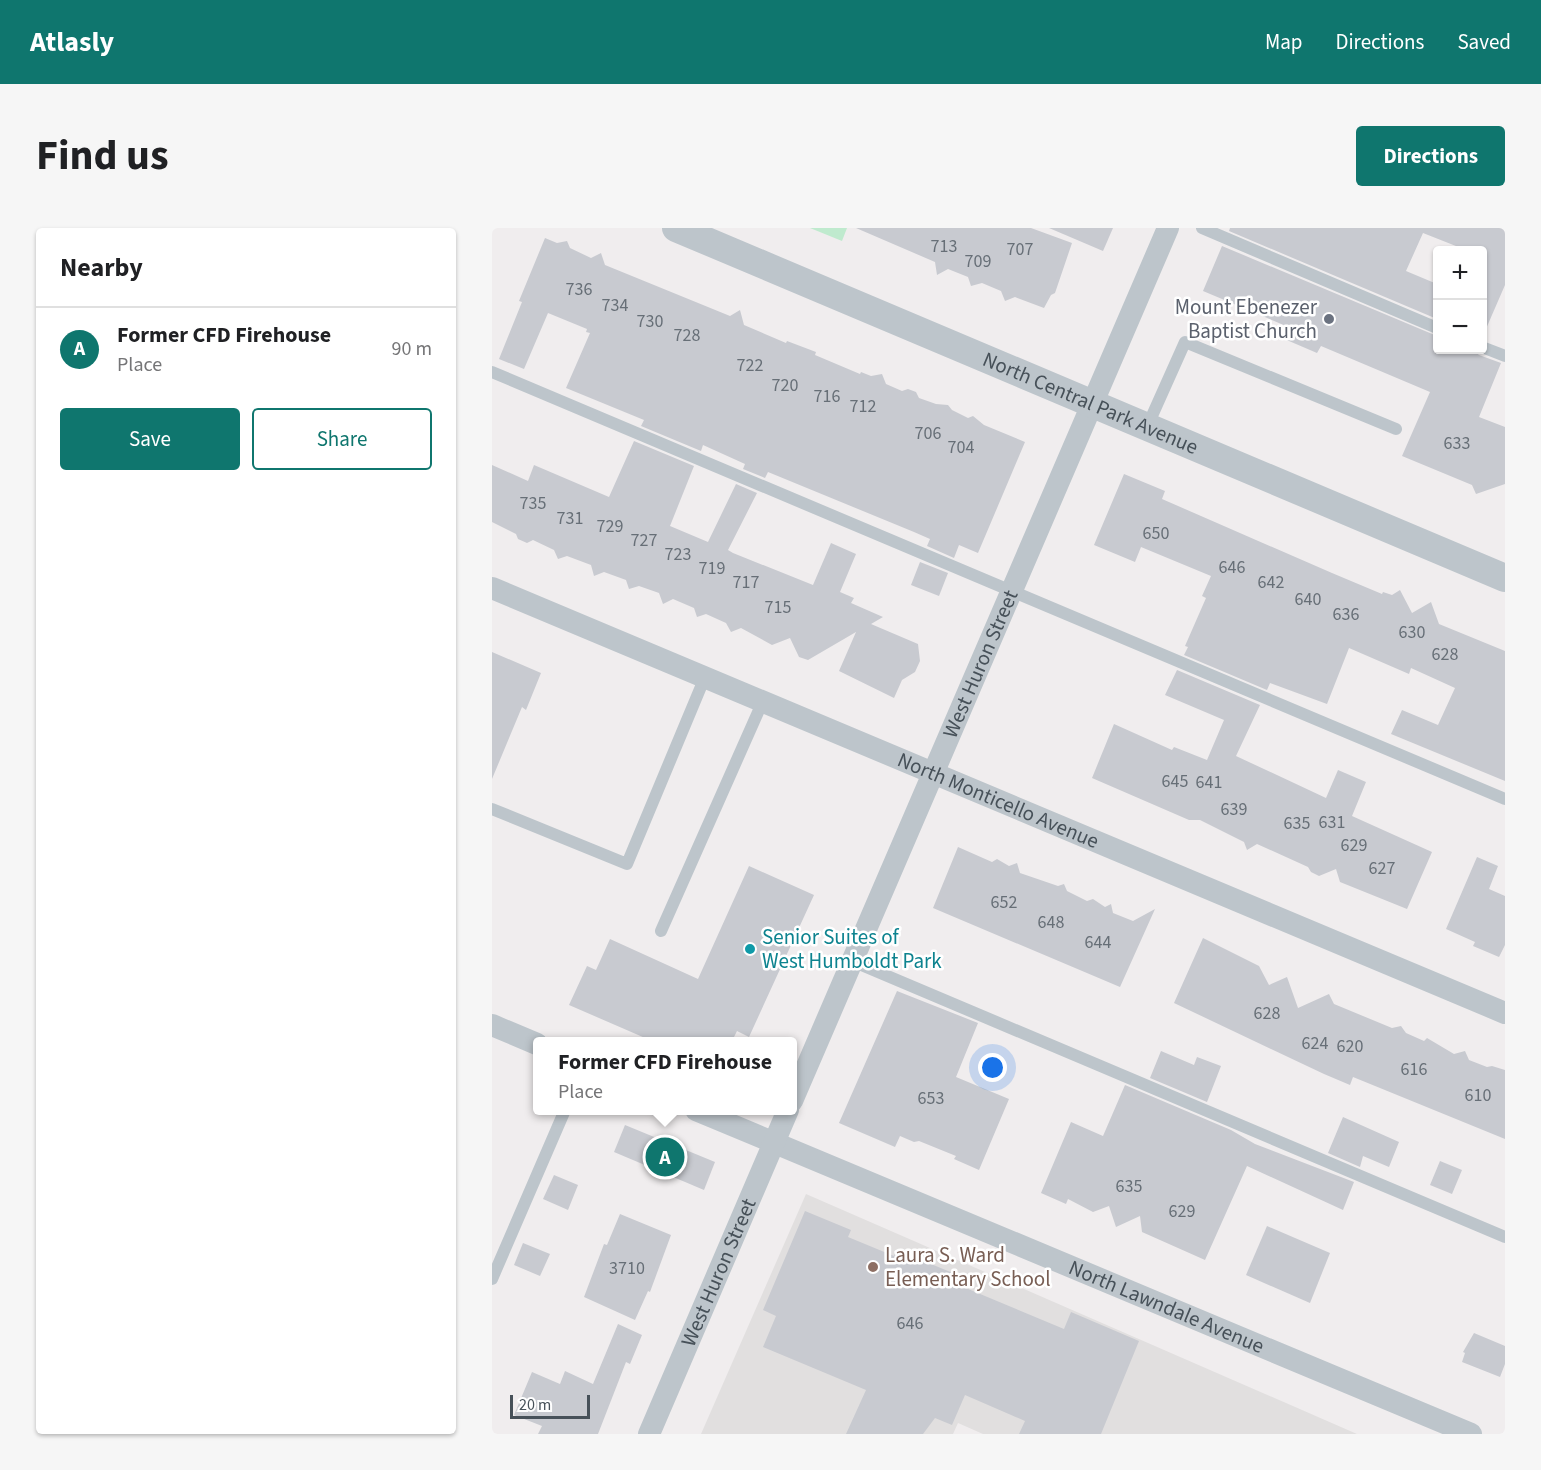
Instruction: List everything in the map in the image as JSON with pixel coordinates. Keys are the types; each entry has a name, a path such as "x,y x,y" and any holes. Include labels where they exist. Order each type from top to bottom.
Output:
{"street":[{"name":"North Central Park Avenue","path":"676,228 1505,579"},
{"name":"West Huron Street","path":"797,1089 1168,228"},
{"name":"North Monticello Avenue","path":"492,588 1505,1013"},
{"path":"492,1025 533,1042"},
{"name":"North Lawndale Avenue","path":"708,1115 1471,1434"},
{"name":"West Huron Street","path":"649,1434 787,1115"}],"lane":[{"path":"1202,228 1433,326"},
{"path":"1148,427 1185,342 1396,429"},
{"path":"1487,349 1505,356"},
{"path":"492,372 1505,799"},
{"path":"492,809 627,864 705,677"},
{"path":"661,930 763,701"},
{"path":"852,961 1505,1237"},
{"path":"492,1280 563,1115"},
{"path":"492,1245 505,1250"}],"shaded area":[{"name":"Laura S. Ward Elementary School","path":"806,1194 1357,1434 983,1434 958,1423 953,1434 701,1434"}],"green space":[{"path":"810,228 847,228 842,241"}],"building":[{"path":"856,228 1031,228 1072,243 1055,293 1051,295 1044,308 1015,297 1005,301 1001,291 982,283 971,286 968,277 948,269 937,275 935,262"},
{"path":"1049,228 1113,228 1103,251"},
{"path":"1230,228 1505,228 1505,285 1487,326 1487,246 1456,246 1423,233 1406,271 1433,282 1433,317 1229,231"},
{"path":"545,238 557,243 567,241 570,248 591,258 601,253 605,265 730,316 740,310 744,325 786,343 787,341 816,352 815,355 860,374 861,372 871,376 882,374 886,384 902,391 908,389 916,392 919,398 936,404 948,405 952,410 968,418 973,416 984,425 1025,442 978,553 959,545 954,558 927,546 930,539 768,472 765,478 743,469 745,464 703,445 701,451 641,426 644,420 566,388 590,333 586,332 587,329 548,313 524,369 499,359 522,302 519,301"},
{"path":"1222,246 1433,334 1433,354 1478,354 1501,363 1479,417 1505,427 1505,484 1476,494 1472,485 1402,456 1430,392 1321,346 1317,353 1282,338 1286,326 1203,291"},
{"path":"634,441 694,466 670,526 708,542 736,484 757,493 728,550 733,553 813,585 831,543 856,554 840,592 854,598 851,603 883,617 871,624 918,644 920,661 915,672 902,680 894,698 839,671 856,632 808,660 799,657 790,638 772,645 741,628 731,632 726,623 706,614 697,617 694,608 673,599 663,604 659,593 639,586 629,589 626,580 604,572 594,576 591,565 567,556 558,559 554,550 533,540 527,543 518,539 516,534 492,522 492,465 528,481 534,465 609,497"},
{"path":"1124,474 1165,491 1162,499 1332,573 1382,594 1383,592 1392,595 1400,590 1412,613 1431,602 1439,624 1505,651 1505,781 1391,734 1402,710 1438,725 1455,688 1411,668 1409,674 1349,648 1327,704 1270,683 1267,690 1184,655 1188,647 1185,646 1206,598 1202,596 1211,576 1141,547 1135,562 1094,545"},
{"path":"920,562 948,573 939,596 911,585"},
{"path":"492,652 541,673 526,710 522,707 492,779"},
{"path":"1177,670 1260,705 1236,756 1326,798 1338,770 1366,782 1352,816 1432,852 1407,909 1340,882 1336,869 1319,876 1311,872 1308,867 1257,844 1247,850 1244,842 1200,820 1189,820 1092,778 1114,724 1172,750 1174,747 1207,760 1224,720 1165,695"},
{"path":"958,847 992,862 997,859 1009,866 1017,863 1020,873 1058,886 1064,884 1067,891 1087,901 1093,899 1105,907 1111,904 1113,913 1133,921 1155,909 1120,987 933,908"},
{"path":"1477,857 1498,866 1489,889 1505,896 1505,945 1499,957 1473,946 1475,942 1446,929"},
{"name":"Senior Suites of West Humboldt Park","path":"749,866 814,895 749,1037 737,1031 734,1037 643,1037 569,1005 587,966 596,970 610,939 698,979"},
{"path":"1203,938 1259,966 1269,985 1287,977 1298,1008 1329,994 1334,1004 1392,1028 1401,1026 1406,1033 1424,1041 1427,1038 1454,1054 1465,1051 1469,1060 1487,1067 1492,1066 1505,1070 1505,1139 1353,1077 1350,1085 1174,1003"},
{"path":"897,991 978,1023 956,1077 1009,1099 979,1170 954,1159 956,1156 919,1141 914,1142 900,1136 895,1147 839,1123"},
{"path":"1161,1051 1194,1065 1197,1057 1221,1066 1207,1102 1150,1078"},
{"path":"1125,1085 1231,1130 1255,1144 1354,1182 1343,1210 1247,1166 1205,1260 1142,1232 1140,1216 1116,1227 1109,1206 1093,1212 1068,1199 1066,1204 1041,1193 1071,1122 1103,1136"},
{"path":"1343,1117 1399,1142 1389,1167 1363,1156 1360,1167 1328,1153"},
{"path":"625,1125 715,1162 704,1190 614,1152"},
{"path":"1440,1161 1462,1170 1452,1194 1430,1185"},
{"path":"554,1175 578,1185 568,1210 543,1199"},
{"name":"Laura S. Ward Elementary School","path":"805,1211 851,1230 848,1237 894,1256 897,1250 965,1278 961,1286 1064,1329 1071,1312 1139,1341 1101,1434 1019,1434 1025,1421 965,1395 952,1425 935,1418 923,1434 846,1434 866,1390 763,1347 776,1316 763,1310"},
{"path":"620,1214 671,1235 650,1292 648,1291 635,1320 584,1297 604,1244 607,1245"},
{"path":"1267,1226 1330,1253 1310,1303 1246,1275"},
{"path":"523,1243 550,1254 540,1276 514,1265"},
{"path":"618,1324 642,1335 630,1364 626,1362 598,1434 538,1434 542,1426 514,1415 532,1372 560,1384 565,1371 593,1384"},
{"path":"1474,1333 1505,1346 1505,1364 1500,1377 1462,1362 1465,1353 1463,1352"}],"place":[{"name":"Mount Ebenezer Baptist Church","path":"1329,319"},
{"name":"Senior Suites of West Humboldt Park","path":"750,949"},
{"name":"Former CFD Firehouse","path":"665,1157"},
{"name":"Laura S. Ward Elementary School","path":"873,1267"}]}
